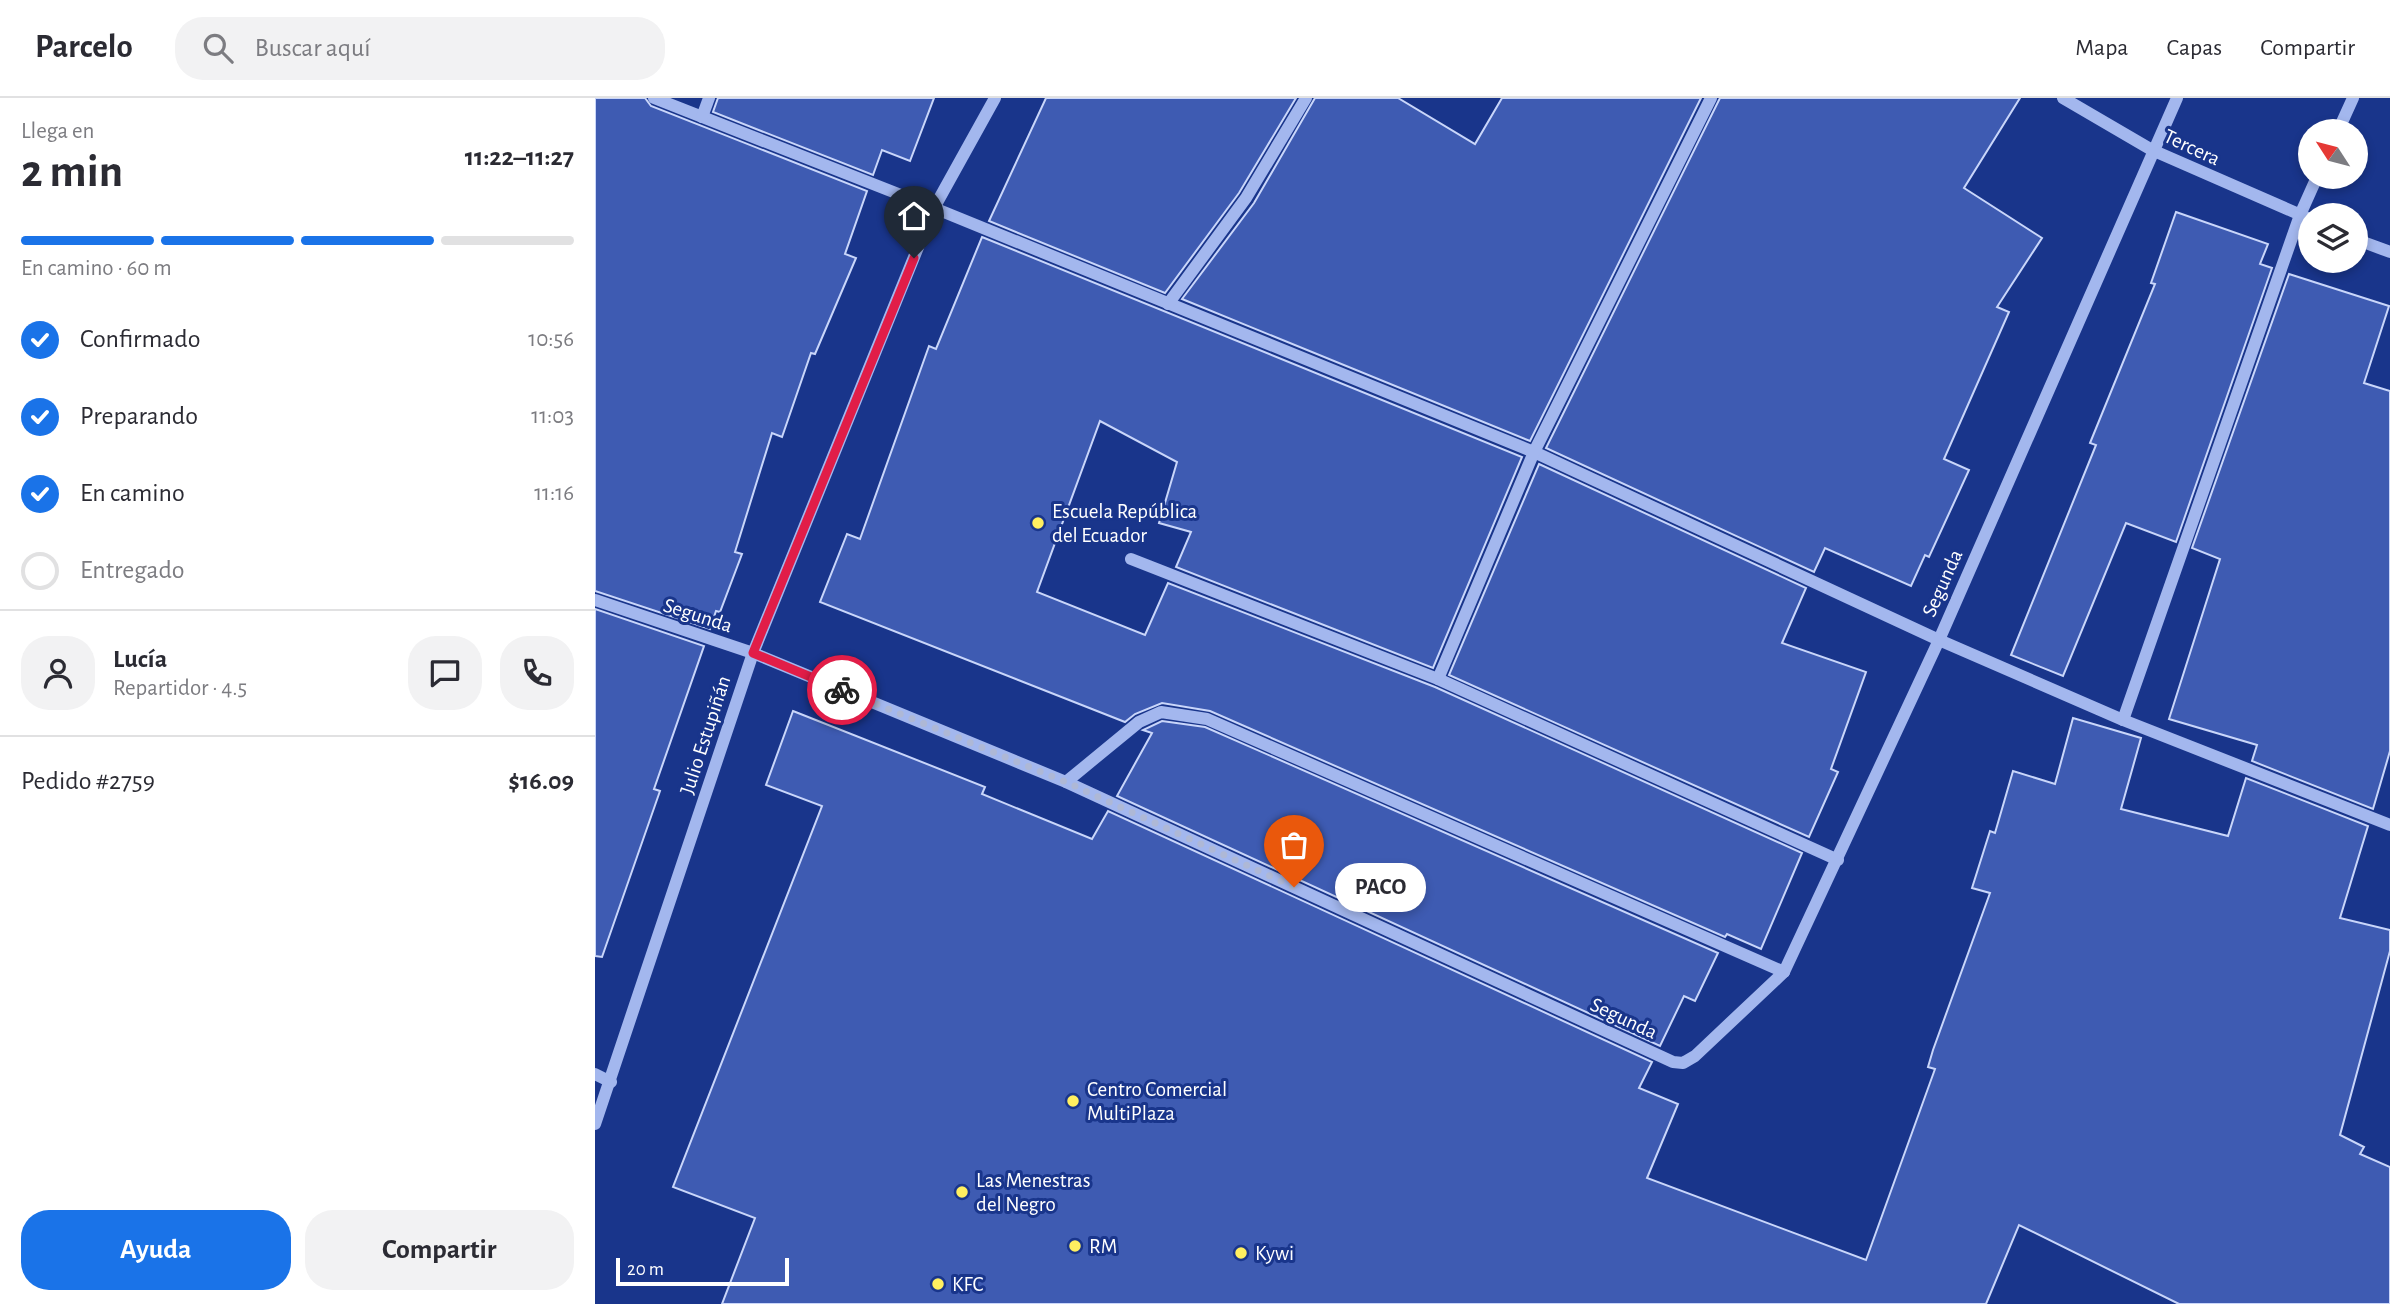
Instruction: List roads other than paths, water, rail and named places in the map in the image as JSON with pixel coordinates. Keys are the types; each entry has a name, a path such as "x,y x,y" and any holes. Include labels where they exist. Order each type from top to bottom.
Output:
{"street":[{"path":"654,98 934,208 1534,452 1939,640 2123,720 2390,825"},
{"path":"702,117 709,98"},
{"name":"Julio Estupiñán","path":"595,1124 753,653 934,208 995,98"},
{"path":"1168,304 1246,198 1306,98"},
{"path":"1438,679 1534,452 1711,98"},
{"name":"Tercera","path":"2063,98 2152,150 2298,214"},
{"name":"Segunda","path":"595,600 753,653 1066,782 1673,1062 1683,1063 1695,1056 1784,972 1939,640 2177,98"},
{"path":"2343,119 2353,98"},
{"path":"2123,720 2298,236"},
{"path":"2368,244 2390,253"},
{"path":"1131,559 1438,679 1838,860"},
{"path":"1066,782 1139,722 1161,712 1207,719 1784,972"},
{"path":"595,1074 611,1082"}],"place":[{"name":"Escuela República del Ecuador","path":"1038,523"},
{"name":"PACO","path":"1294,887"},
{"name":"Centro Comercial MultiPlaza","path":"1073,1101"},
{"name":"Las Menestras del Negro","path":"962,1192"},
{"name":"RM","path":"1075,1246"},
{"name":"Kywi","path":"1241,1253"},
{"name":"KFC","path":"938,1284"}]}
